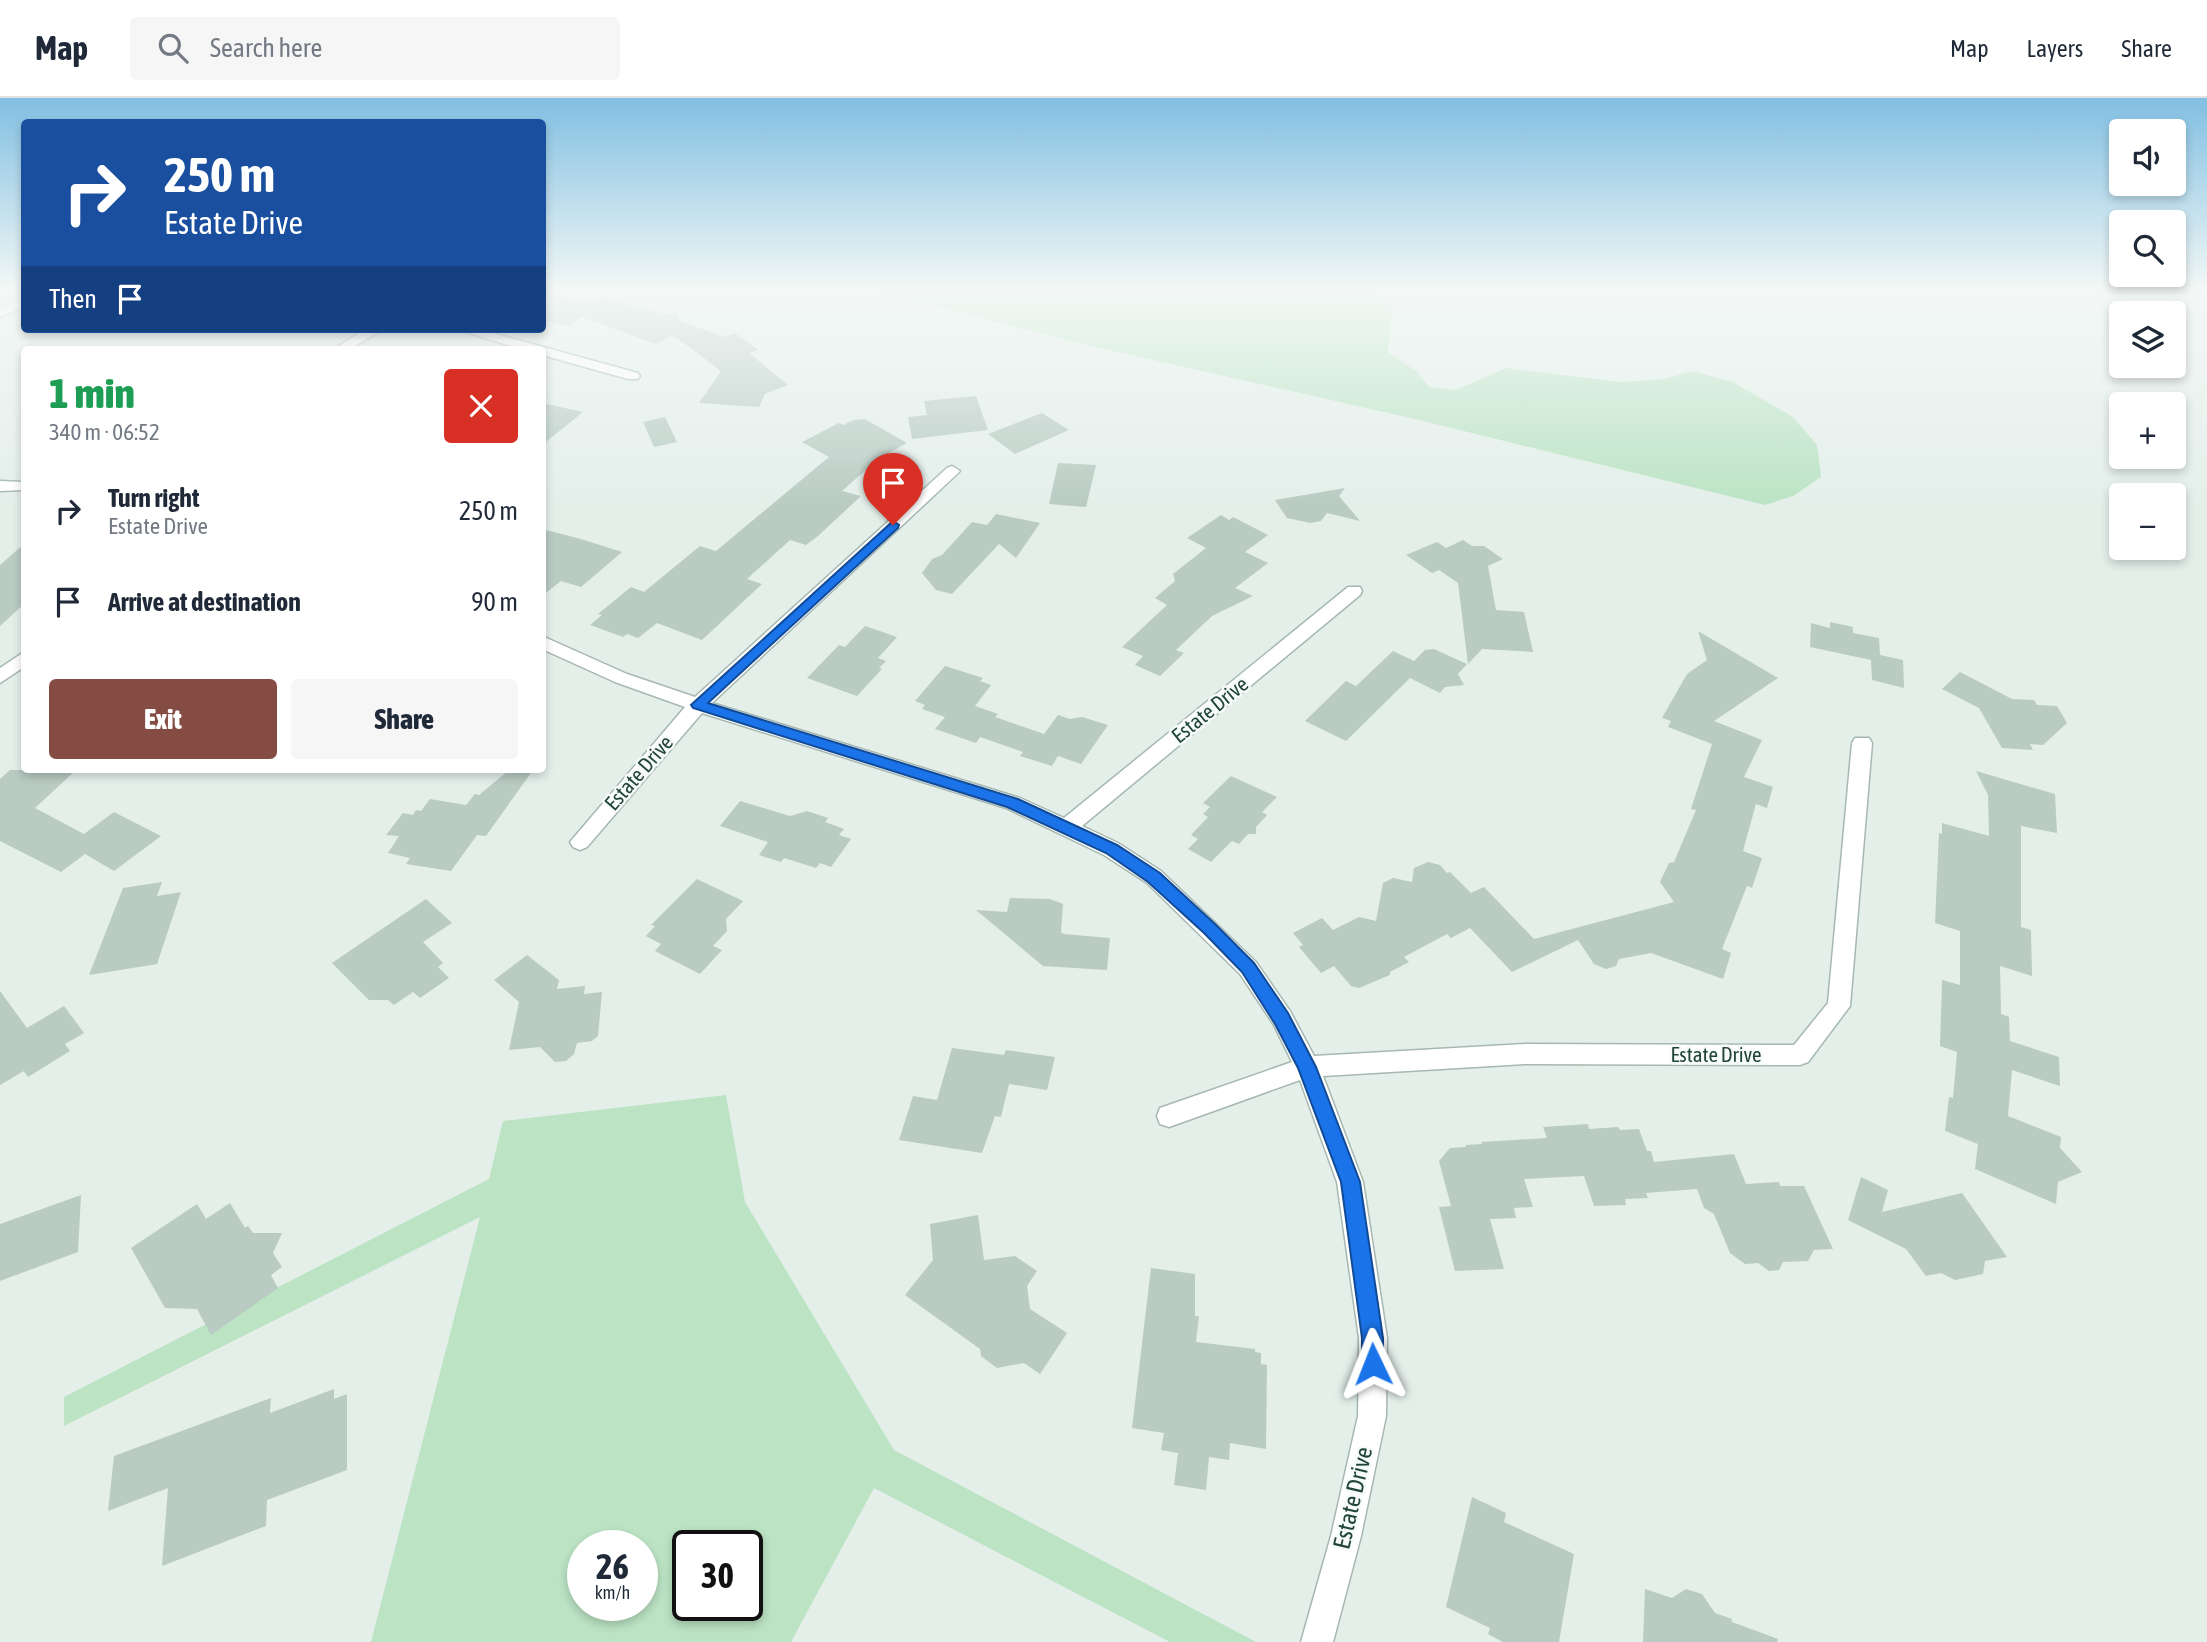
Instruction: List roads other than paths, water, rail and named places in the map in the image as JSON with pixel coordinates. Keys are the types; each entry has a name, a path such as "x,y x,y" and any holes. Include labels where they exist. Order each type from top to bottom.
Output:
{"street":[{"path":"578,361 633,376"},
{"name":"Estate Drive","path":"580,842 698,705 952,471"},
{"path":"0,486 21,486"},
{"name":"Estate Drive","path":"1066,828 1354,591"},
{"name":"Estate Drive","path":"546,644 621,678 698,705 1013,803 1111,849 1154,877 1248,968 1282,1018 1307,1067 1350,1182 1373,1338 1372,1416 1346,1536 1317,1642"},
{"path":"0,677 21,660"},
{"name":"Estate Drive","path":"1169,1116 1307,1067 1525,1054 1800,1055 1839,1006 1863,743"}]}
